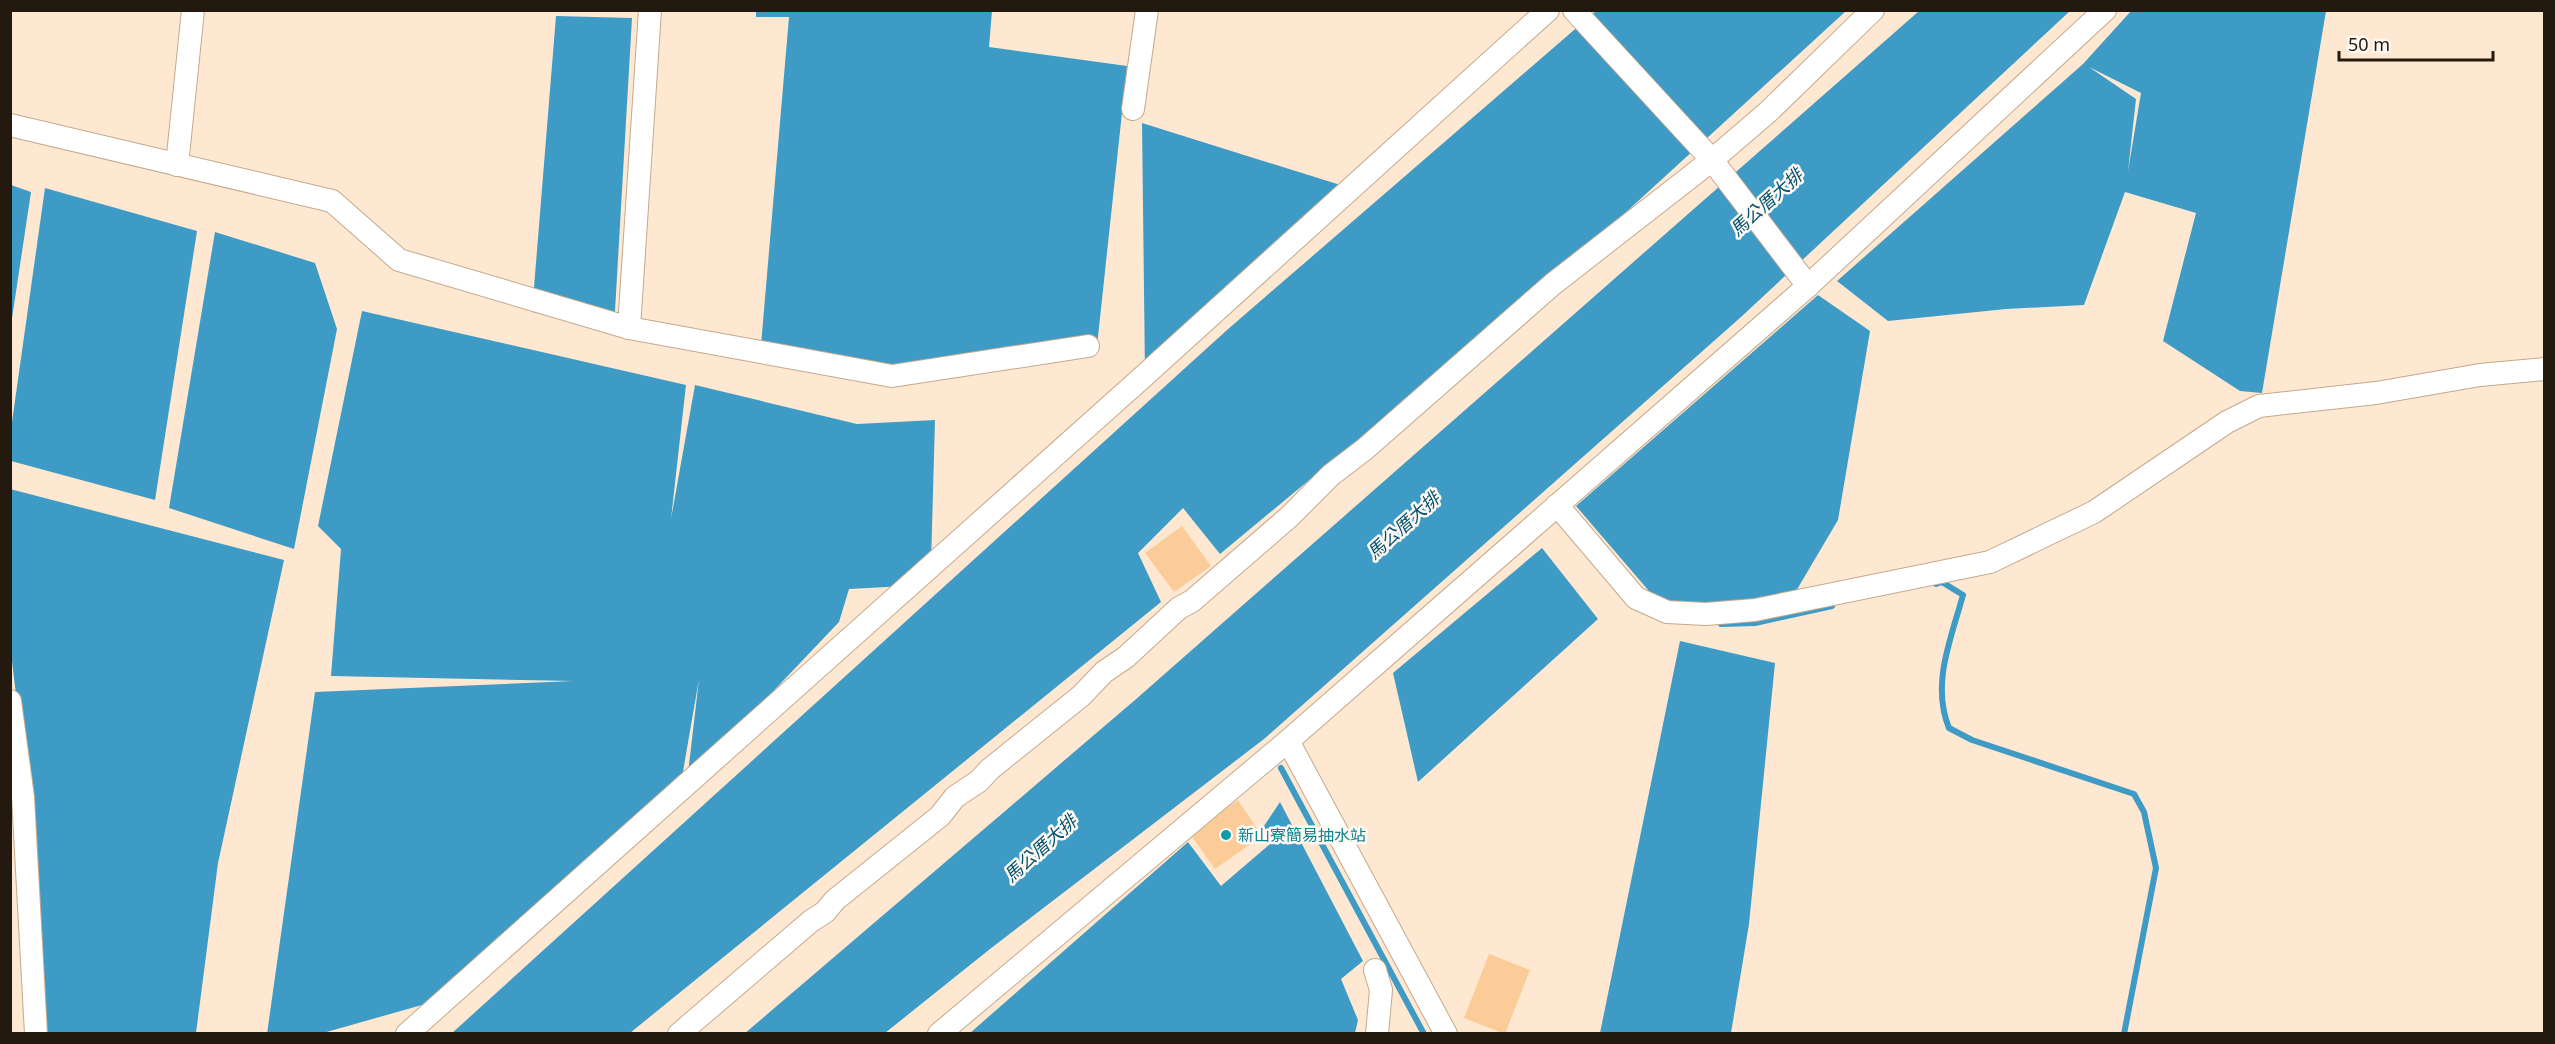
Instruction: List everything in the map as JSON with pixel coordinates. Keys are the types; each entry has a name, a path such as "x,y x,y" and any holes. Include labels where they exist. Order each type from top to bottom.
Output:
{"street":[{"path":"177,165 193,10"},
{"path":"629,328 650,10"},
{"path":"1133,109 1147,10"},
{"path":"407,1034 1145,375 1548,10"},
{"path":"1574,10 1712,160 1808,286"},
{"path":"679,1034 811,921 825,912 835,900 940,816 955,797 979,781 990,769 1081,696 1104,672 1126,657 1179,608 1192,602 1331,475 1365,449 1553,284 1712,160 1768,112 1873,10"},
{"path":"939,1034 1288,741 1808,286 2105,10"},
{"path":"10,125 332,201 399,260 629,328 892,376 1088,346"},
{"path":"1552,510 1636,598 1667,612 1706,614 1755,610 1989,562 2094,512 2227,422 2259,406 2376,393 2480,375 2544,369"},
{"path":"10,701 23,797 36,1034"},
{"path":"1288,741 1446,1034"},
{"path":"1375,970 1381,990 1377,1034"}],"water":[{"path":"756,10 992,11 989,47 1127,66 1097,346 890,382 760,357 789,17 756,17"},
{"path":"1596,11 1846,11 1566,267 1220,554 1183,508 1138,553 1161,602 630,1033 451,1034 1227,330"},
{"name":"馬公厝大排","path":"1919,11 2070,11 1741,317 1264,739 990,949 885,1033 744,1034 1135,700"},
{"path":"2131,11 2326,11 2262,393 2240,391 2163,341 2196,213 2125,192 2084,305 2006,309 1888,321 1837,281 2083,64","holes":["2089,67 2141,93 2128,171 2136,99"]},
{"path":"556,16 632,18 614,328 532,312"},
{"path":"1142,123 1350,188 1145,375"},
{"path":"10,185 31,192 11,325"},
{"path":"45,188 197,231 155,500 11,461 11,429"},
{"path":"215,232 315,263 337,329 294,549 169,508"},
{"path":"1818,295 1870,331 1838,520 1789,603 1667,612 1576,506"},
{"path":"362,311 686,385 671,519 695,385 857,424 935,420 931,564 906,586 849,589 839,622 687,782 699,679 681,783 429,1003 323,1033 267,1034 315,692 573,681 331,676 341,549 318,526"},
{"path":"10,489 284,560 218,863 196,1033 46,1033 29,803 11,653"},
{"path":"1542,548 1598,619 1418,782 1393,673"},
{"path":"1680,641 1775,663 1749,924 1731,1033 1600,1033"},
{"path":"1280,802 1363,961 1341,979 1358,1020 1355,1033 970,1033 1188,842 1221,886 1270,844 1264,826"}],"building":[{"path":"1182,526 1211,566 1174,592 1145,553"},
{"name":"新山寮簡易抽水站","path":"1238,800 1262,836 1215,869 1190,834"},
{"path":"1489,954 1530,970 1505,1034 1464,1018"}],"waterway":[{"path":"1936,584 1942,582 1963,595 1942,678 1944,711 1949,728 1972,740 2134,794 2144,812 2156,868 2124,1034"},
{"path":"1721,624 1755,623 1832,606"},
{"path":"1281,768 1424,1034"}],"place":[{"name":"新山寮簡易抽水站","path":"1226,835"}]}
